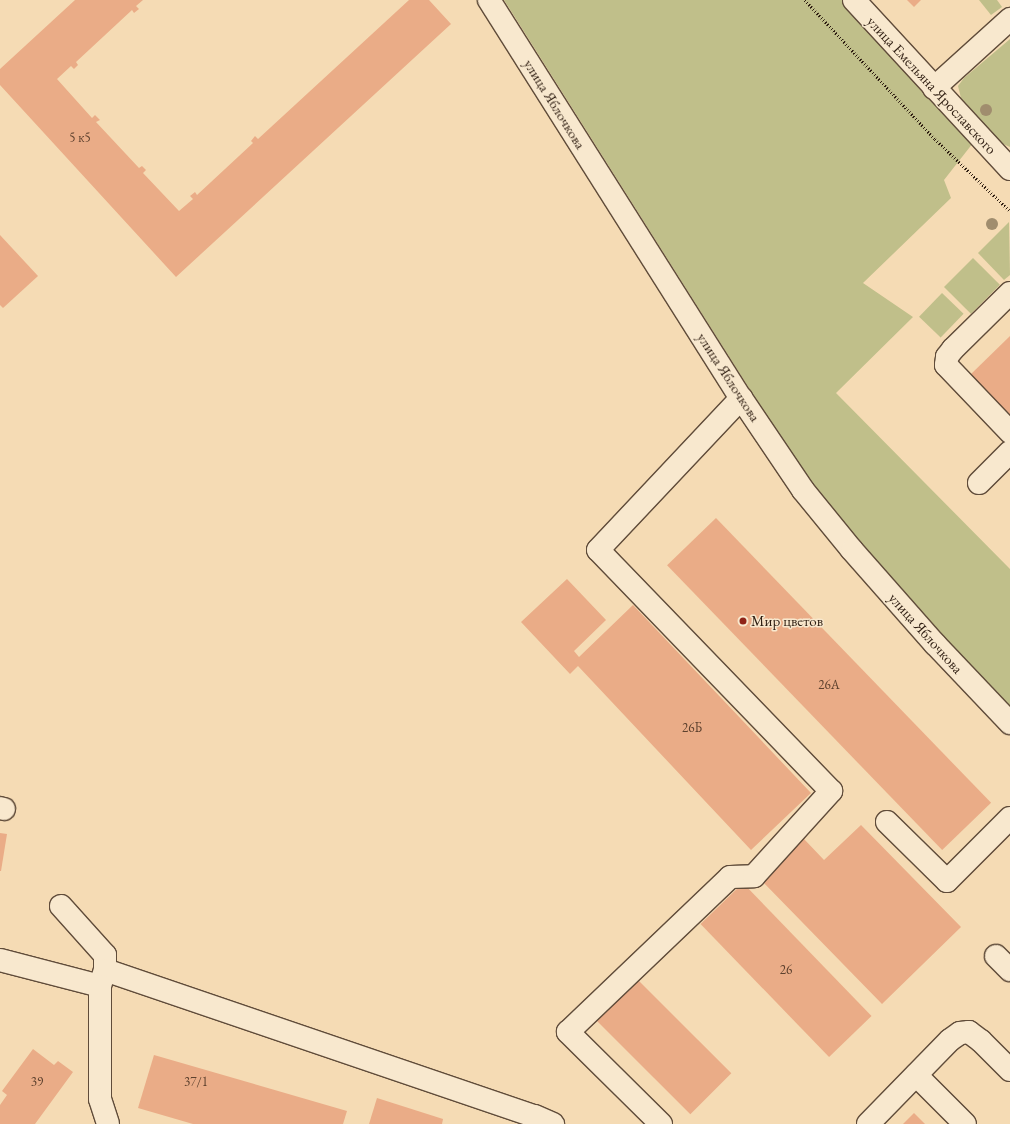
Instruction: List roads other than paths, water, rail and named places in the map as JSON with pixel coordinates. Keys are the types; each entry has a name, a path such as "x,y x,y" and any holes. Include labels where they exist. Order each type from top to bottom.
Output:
{"street":[{"name":"улица Яблочкова","path":"489,0 741,398 803,490 847,544 935,644 1010,723"},
{"name":"улица Емельяна Ярославского","path":"854,0 934,88 1009,166"},
{"path":"934,88 1010,19"},
{"path":"1010,293 953,349 948,356 946,365 1010,432"},
{"path":"661,1124 568,1032 730,877 754,876 831,791 598,550 741,398"},
{"path":"979,483 1010,452"},
{"path":"886,822 947,881 1010,818"},
{"path":"61,906 105,955 102,978 100,1099 108,1124"},
{"path":"0,960 102,978 553,1124"},
{"path":"868,1124 950,1040 960,1032 969,1032 981,1041 1010,1070"},
{"path":"916,1075 965,1124"}],"place":[{"name":"Мир цветов","path":"743,621"}]}
